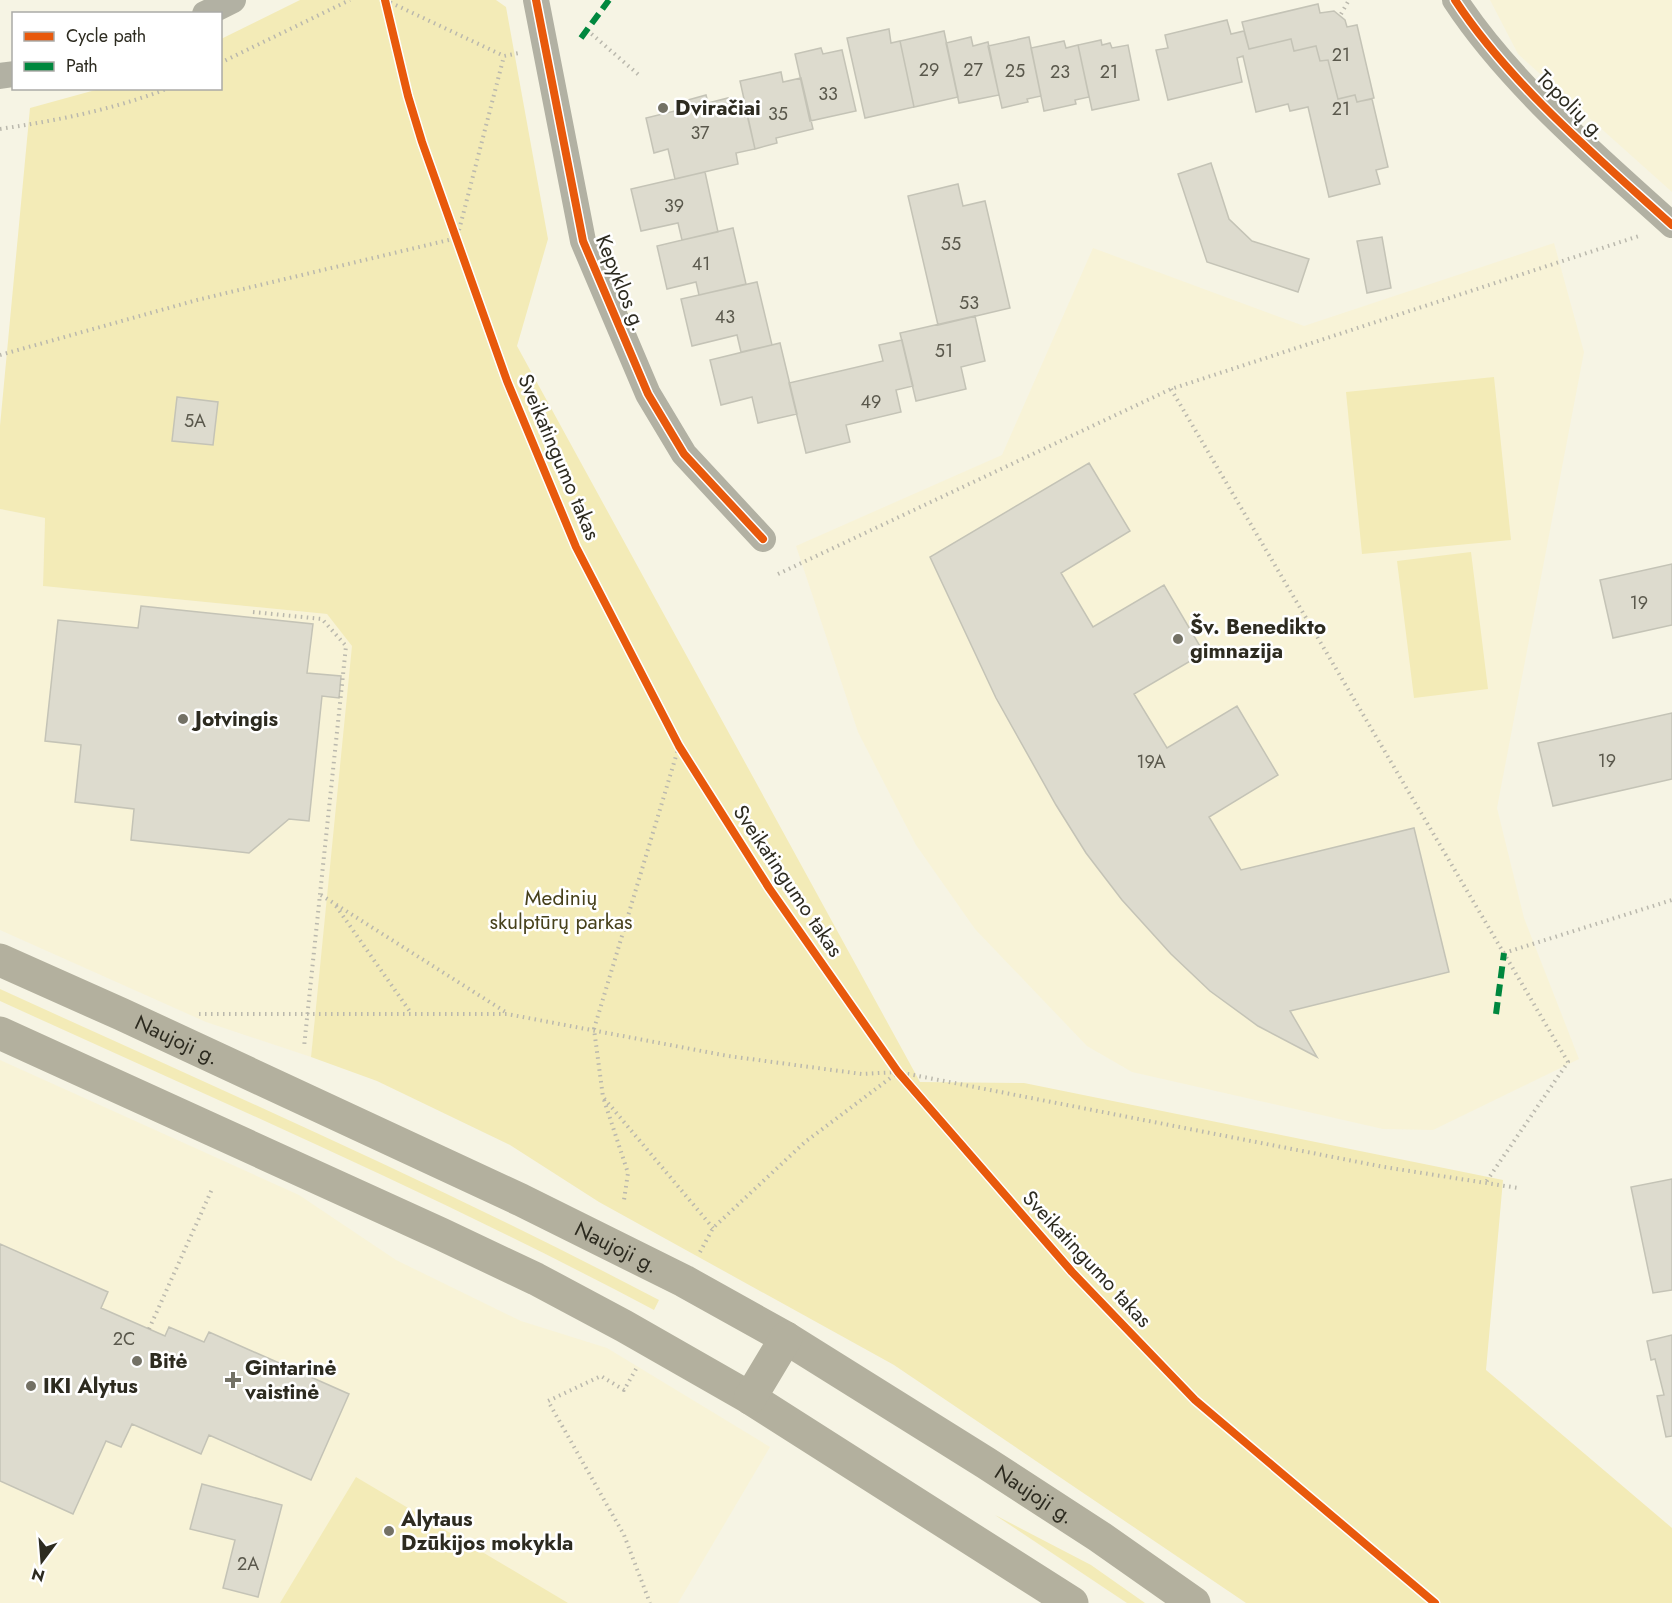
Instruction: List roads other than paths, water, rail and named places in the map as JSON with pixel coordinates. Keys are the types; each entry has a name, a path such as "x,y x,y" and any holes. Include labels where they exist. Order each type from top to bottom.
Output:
{"main road":[{"name":"Naujoji g.","path":"0,960 521,1200 684,1281 786,1338 1043,1500 1194,1603"},
{"path":"0,1033 536,1279 750,1398 1072,1603"},
{"path":"750,1398 786,1338"}],"street":[{"path":"209,12 233,0"},
{"name":"Kepyklos g.","path":"536,0 583,241 648,394 684,454 763,540"},
{"name":"Topolių g.","path":"1455,0 1473,26 1536,98 1668,221"}],"place":[{"name":"Dviračiai","path":"663,108"},
{"name":"Šv. Benedikto gimnazija","path":"1178,639"},
{"name":"Jotvingis","path":"183,719"},
{"name":"Bitė","path":"137,1361"},
{"name":"Gintarinė vaistinė","path":"233,1380"},
{"name":"IKI Alytus","path":"31,1386"},
{"name":"Alytaus Dzūkijos mokykla","path":"389,1531"}],"park label":[{"name":"Medinių skulptūrų parkas","path":"561,910"}]}
